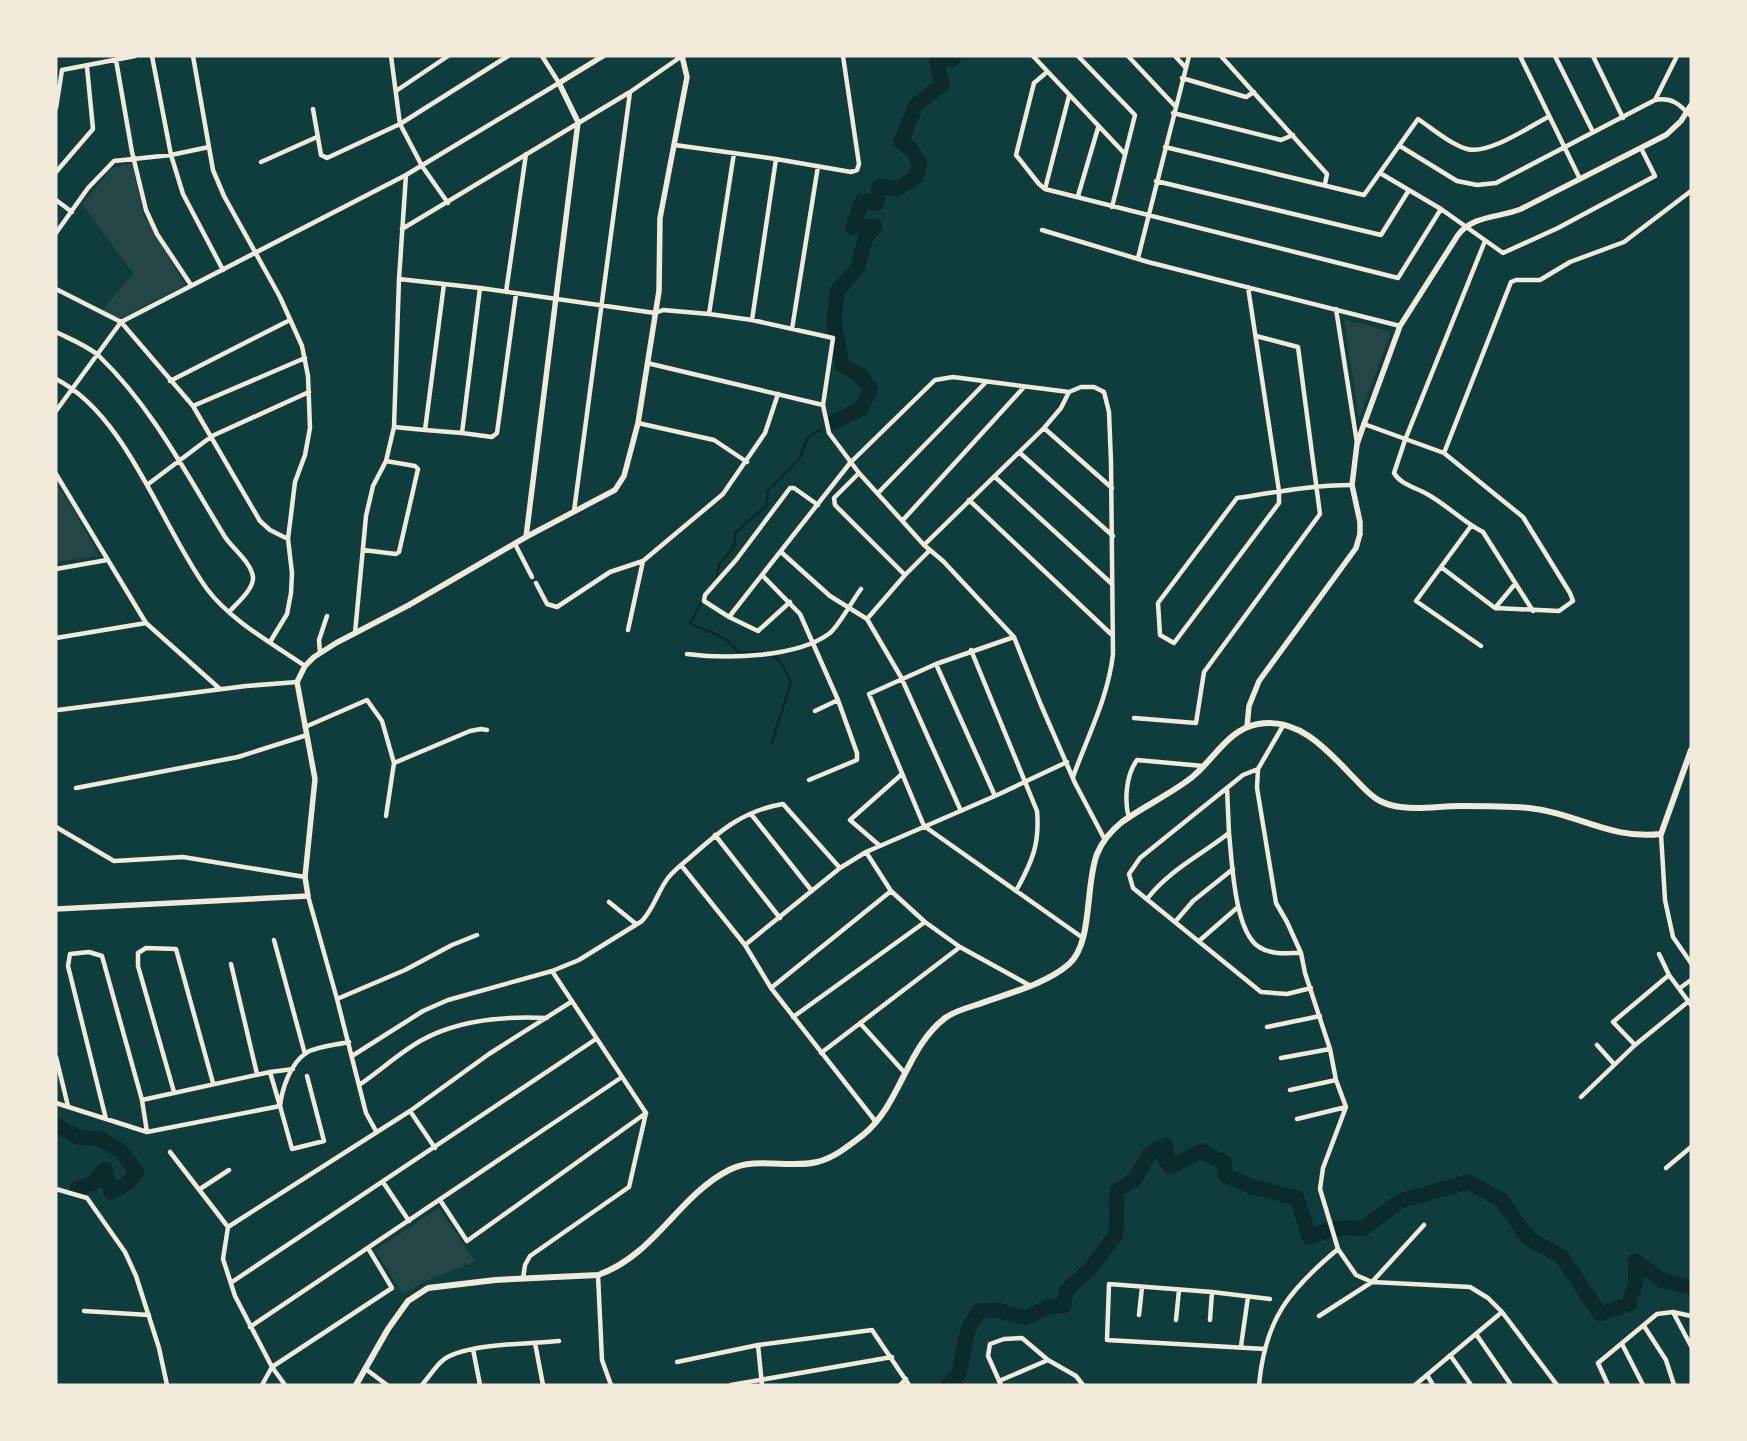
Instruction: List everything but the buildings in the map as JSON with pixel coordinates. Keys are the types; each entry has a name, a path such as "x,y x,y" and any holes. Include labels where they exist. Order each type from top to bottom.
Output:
{"main road":[{"path":"356,1385 367,1370 388,1329 408,1301 428,1288 487,1281 598,1275 621,1266 638,1253 706,1184 733,1167 759,1163 816,1163 835,1155 876,1122 888,1106 904,1072 929,1036 945,1018 1029,985 1069,964 1078,953 1083,938 1092,872 1098,850 1105,840 1130,818 1194,776 1235,732 1246,727 1270,722 1284,724 1310,737 1363,788 1379,800 1393,805 1407,807 1526,808 1559,814 1620,833 1638,836 1661,834 1691,750"}],"street":[{"path":"56,108 59,70 86,67 135,56"},
{"path":"152,56 171,155 182,194 223,270"},
{"path":"193,56 213,170 224,196 290,320 302,346 305,358 309,392 310,428 305,455 295,482 288,539 292,573 291,593 287,614 270,642"},
{"path":"392,56 400,124 422,166 448,203"},
{"path":"396,90 448,56"},
{"path":"313,109 321,155 325,159 400,124 508,56"},
{"path":"526,537 578,122 559,83 542,56"},
{"path":"56,411 121,322 406,175 603,56"},
{"path":"376,1131 366,1113 338,999 308,896 305,877 315,779 297,682 305,666 320,653 526,537 614,490 624,476 638,423 659,291 660,218 687,77 682,56 630,92 402,229"},
{"path":"675,145 851,172 857,170 859,164 843,56"},
{"path":"1033,56 1098,128 1125,154"},
{"path":"1078,56 1136,115 1112,206"},
{"path":"1128,56 1175,106"},
{"path":"1175,56 1186,68"},
{"path":"1138,258 1173,113 1189,56"},
{"path":"1221,56 1327,174 1324,184"},
{"path":"1520,56 1548,117 1580,178"},
{"path":"1555,56 1593,132"},
{"path":"1593,56 1623,118"},
{"path":"1655,100 1677,56"},
{"path":"116,60 132,152 136,159 146,210 156,234 191,285"},
{"path":"56,172 93,129 86,67"},
{"path":"1047,72 1034,83 1016,155 1045,189 1398,278 1441,209"},
{"path":"1182,78 1246,97 1254,92"},
{"path":"574,512 630,92"},
{"path":"1045,189 1069,96"},
{"path":"1400,146 1457,182 1477,185 1496,183 1655,100 1672,100 1689,114"},
{"path":"1246,727 1248,706 1258,681 1356,548 1360,534 1360,522 1352,485 1357,444 1400,326 1465,226 1478,220 1521,209 1641,148 1670,132 1689,114 1691,105"},
{"path":"1173,113 1281,140 1293,134"},
{"path":"1165,147 1364,195 1418,119 1465,148 1474,151 1490,147 1548,117"},
{"path":"1078,196 1098,128"},
{"path":"261,162 317,137"},
{"path":"56,232 88,188 114,161 171,155 209,147"},
{"path":"1380,173 1441,209 1503,253 1520,247 1655,176 1641,148"},
{"path":"709,314 734,153"},
{"path":"506,292 526,154"},
{"path":"752,320 776,159"},
{"path":"792,329 818,166"},
{"path":"355,633 366,516 372,494 386,461 394,427 399,280 406,175"},
{"path":"1156,181 1381,235 1409,190"},
{"path":"1444,453 1511,282 1516,280 1540,280 1570,262 1624,242 1691,191"},
{"path":"56,200 72,212"},
{"path":"1042,230 1138,258 1400,326"},
{"path":"1485,241 1405,440 1394,473 1398,480 1427,494 1471,526 1483,532 1533,611"},
{"path":"399,280 480,288 655,313 663,310 709,314 752,320 833,338 823,405 829,433 850,463 924,545 1014,637 1041,705 1073,777 1105,840"},
{"path":"425,430 444,284"},
{"path":"1248,287 1279,492 1279,504 1174,643 1160,635 1158,603 1237,498 1279,492 1317,485 1352,485"},
{"path":"462,433 480,288"},
{"path":"56,289 121,322 193,406 260,521 270,530 288,539"},
{"path":"394,427 492,437 497,432 516,294"},
{"path":"1336,308 1357,444"},
{"path":"170,381 290,320"},
{"path":"56,332 98,355 130,390 155,424 227,540 252,574 252,584 230,611"},
{"path":"1134,718 1196,723 1204,672 1320,514 1298,347 1256,336"},
{"path":"193,406 305,358"},
{"path":"647,363 823,405"},
{"path":"729,617 850,463 935,380 953,377 1069,392 1081,387 1094,387 1104,392 1109,412 1113,536 1111,634 1113,654 1111,674 1102,707 1073,777"},
{"path":"56,379 74,388 109,426 148,485 207,590 230,611 305,666"},
{"path":"878,494 986,382"},
{"path":"903,520 1024,387"},
{"path":"148,485 212,436 309,392"},
{"path":"924,545 969,500 1020,454 1061,408 1069,392"},
{"path":"536,584 547,604 557,607 610,572 643,561 724,494 765,434 778,394"},
{"path":"638,423 714,440 747,462"},
{"path":"1364,424 1444,453 1523,517 1570,593 1573,601 1559,611 1495,608 1441,567"},
{"path":"1044,428 1112,488"},
{"path":"1020,454 1113,536"},
{"path":"363,550 396,554 399,552 418,469 415,466 386,461"},
{"path":"859,473 838,492 833,501 905,575"},
{"path":"56,474 146,623 220,689"},
{"path":"995,477 1112,584"},
{"path":"790,602 758,631 705,603 705,596 736,560 790,488 794,488 818,505"},
{"path":"969,500 1111,634"},
{"path":"1471,526 1416,601 1481,646"},
{"path":"515,544 532,576"},
{"path":"867,619 905,575 930,550"},
{"path":"781,552 818,586 867,619 902,677 961,811"},
{"path":"56,569 107,560"},
{"path":"628,630 643,561"},
{"path":"763,576 800,614 811,643 838,700 858,758 809,780"},
{"path":"1495,608 1515,584"},
{"path":"687,654 710,657 749,656 779,652 811,643 832,631 861,589"},
{"path":"320,653 319,640 328,616"},
{"path":"56,638 146,623"},
{"path":"1014,637 971,650 902,677 869,694 924,826 1083,938"},
{"path":"971,650 1037,811 1038,832 1029,867 1016,891"},
{"path":"936,664 995,796"},
{"path":"58,710 220,689 297,682"},
{"path":"306,727 367,700 382,721 394,763 386,816"},
{"path":"815,711 838,700"},
{"path":"1284,724 1258,769 1256,788 1276,903 1301,953 1330,1049 1336,1080 1346,1107 1323,1168 1320,1189 1338,1249 1356,1275 1372,1282 1470,1286 1488,1298 1502,1312 1557,1385"},
{"path":"394,763 470,731 487,730"},
{"path":"76,788 238,757 307,735"},
{"path":"1130,818 1125,806 1127,790 1137,760 1203,766"},
{"path":"745,945 840,868 866,852 995,796 1067,762"},
{"path":"1258,769 1243,775 1140,858 1129,874 1133,888 1261,992 1287,994 1311,988"},
{"path":"879,845 850,820 902,774"},
{"path":"1228,788 1229,833 1238,907 1248,935 1258,947 1272,953 1301,953"},
{"path":"352,1056 423,1011 448,1000 552,971 579,960 636,924 650,912 668,879 681,865 732,822 751,814 783,804 840,868"},
{"path":"751,814 812,891"},
{"path":"56,827 114,861 183,857 305,877"},
{"path":"1147,899 1177,868 1202,853 1229,833"},
{"path":"1661,834 1665,900 1673,937 1691,963"},
{"path":"715,835 780,918"},
{"path":"866,852 891,891 925,922 960,947 1029,985"},
{"path":"681,865 745,945 771,988 876,1122"},
{"path":"1175,922 1193,901 1233,869"},
{"path":"771,988 891,891"},
{"path":"56,909 308,896"},
{"path":"609,902 636,924"},
{"path":"1199,941 1238,907"},
{"path":"793,1016 925,922"},
{"path":"338,999 405,970 452,945 477,935"},
{"path":"274,940 305,1054"},
{"path":"821,1053 960,947"},
{"path":"174,1092 138,966 138,953 146,948 176,949 213,1083"},
{"path":"106,1119 68,966 70,954 89,952 102,956 142,1100 147,1132"},
{"path":"1581,1097 1635,1044 1690,1003 1669,975 1659,954"},
{"path":"231,964 257,1074"},
{"path":"523,1279 525,1265 530,1256 629,1187 646,1113 552,971"},
{"path":"1635,1044 1613,1022 1669,975"},
{"path":"1680,988 1691,980"},
{"path":"228,1227 410,1111 490,1054 571,1002"},
{"path":"359,1085 422,1040 457,1027 505,1016 547,1018"},
{"path":"1268,1027 1320,1016"},
{"path":"860,1023 904,1072"},
{"path":"232,1282 436,1148 596,1039"},
{"path":"280,1106 282,1092 293,1069 305,1054 349,1042"},
{"path":"1597,1045 1614,1064"},
{"path":"1281,1058 1330,1049"},
{"path":"56,1057 68,1106"},
{"path":"142,1100 213,1083 293,1069"},
{"path":"270,1072 292,1149 324,1140 307,1076"},
{"path":"250,1327 622,1077"},
{"path":"1290,1090 1336,1080"},
{"path":"56,1103 147,1132 280,1106"},
{"path":"1297,1119 1346,1107"},
{"path":"410,1111 436,1148"},
{"path":"440,1200 467,1241 646,1113"},
{"path":"1666,1168 1691,1147"},
{"path":"170,1152 228,1227 223,1259 235,1296 272,1367 285,1385"},
{"path":"200,1189 229,1170"},
{"path":"383,1182 409,1221"},
{"path":"56,1189 88,1198 125,1252 136,1276 149,1315 168,1385"},
{"path":"1318,1316 1372,1282 1424,1225"},
{"path":"262,1385 272,1367 392,1288 368,1248"},
{"path":"1259,1385 1265,1348 1277,1317 1291,1292 1306,1275 1338,1249"},
{"path":"598,1275 602,1360 611,1385"},
{"path":"1265,1348 1107,1340 1109,1284 1212,1292 1270,1299"},
{"path":"1139,1314 1142,1287"},
{"path":"1176,1320 1179,1290"},
{"path":"1210,1320 1212,1292"},
{"path":"1241,1346 1248,1297"},
{"path":"84,1311 149,1315"},
{"path":"1414,1385 1502,1312"},
{"path":"1673,1312 1691,1346"},
{"path":"1608,1385 1598,1363 1657,1314 1673,1312 1691,1316"},
{"path":"1644,1326 1666,1360 1674,1385"},
{"path":"677,1362 758,1345 872,1330 892,1357 908,1385"},
{"path":"1476,1334 1511,1385"},
{"path":"1048,1360 1000,1383 988,1356 990,1344 1004,1339 1022,1338 1048,1360 1076,1376 1081,1384"},
{"path":"422,1385 442,1361 455,1352 473,1348 559,1341"},
{"path":"535,1343 543,1385"},
{"path":"1622,1344 1643,1385"},
{"path":"758,1345 762,1382"},
{"path":"473,1348 480,1385"},
{"path":"1450,1355 1471,1385"},
{"path":"731,1385 762,1382 892,1357"},
{"path":"367,1370 387,1385"},
{"path":"1427,1375 1433,1385"},
{"path":"900,1385 906,1379"}],"shaded area":[{"path":"132,163 143,213 185,285 120,319 102,311 133,273 82,204 112,168"},
{"path":"1344,319 1391,332 1359,418"},
{"path":"56,485 70,503 99,556 56,562"},
{"path":"439,1208 475,1261 429,1280 403,1294 375,1250"}],"waterway":[{"path":"832,423 861,409 871,389 860,375 842,365 834,323 837,291 857,269 865,240 875,226 853,227 862,201 877,203 879,186 897,189 916,177 920,164 911,149 901,142 916,105 942,85 936,57 953,59 954,56"},
{"path":"716,581 719,564 734,547 735,533 766,506 768,491 800,458 808,437 822,429"},
{"path":"703,600 690,623 719,636 734,647"},
{"path":"736,650 739,653 759,652 772,655 782,664 791,682 772,742"},
{"path":"56,1125 77,1137 101,1139 121,1151 137,1172 128,1183 111,1192 105,1169 95,1182 77,1189"},
{"path":"948,1385 959,1374 968,1329 979,1311 998,1310 1025,1318 1051,1306 1064,1306 1066,1291 1091,1268 1116,1234 1117,1191 1134,1180 1149,1154 1165,1145 1167,1154 1165,1160 1171,1167 1201,1151 1225,1163 1225,1175 1253,1187 1297,1198 1309,1237 1335,1229 1362,1229 1400,1201 1468,1182 1502,1200 1528,1238 1562,1257 1600,1314 1629,1304 1636,1281 1635,1261 1662,1280 1691,1288"}]}
